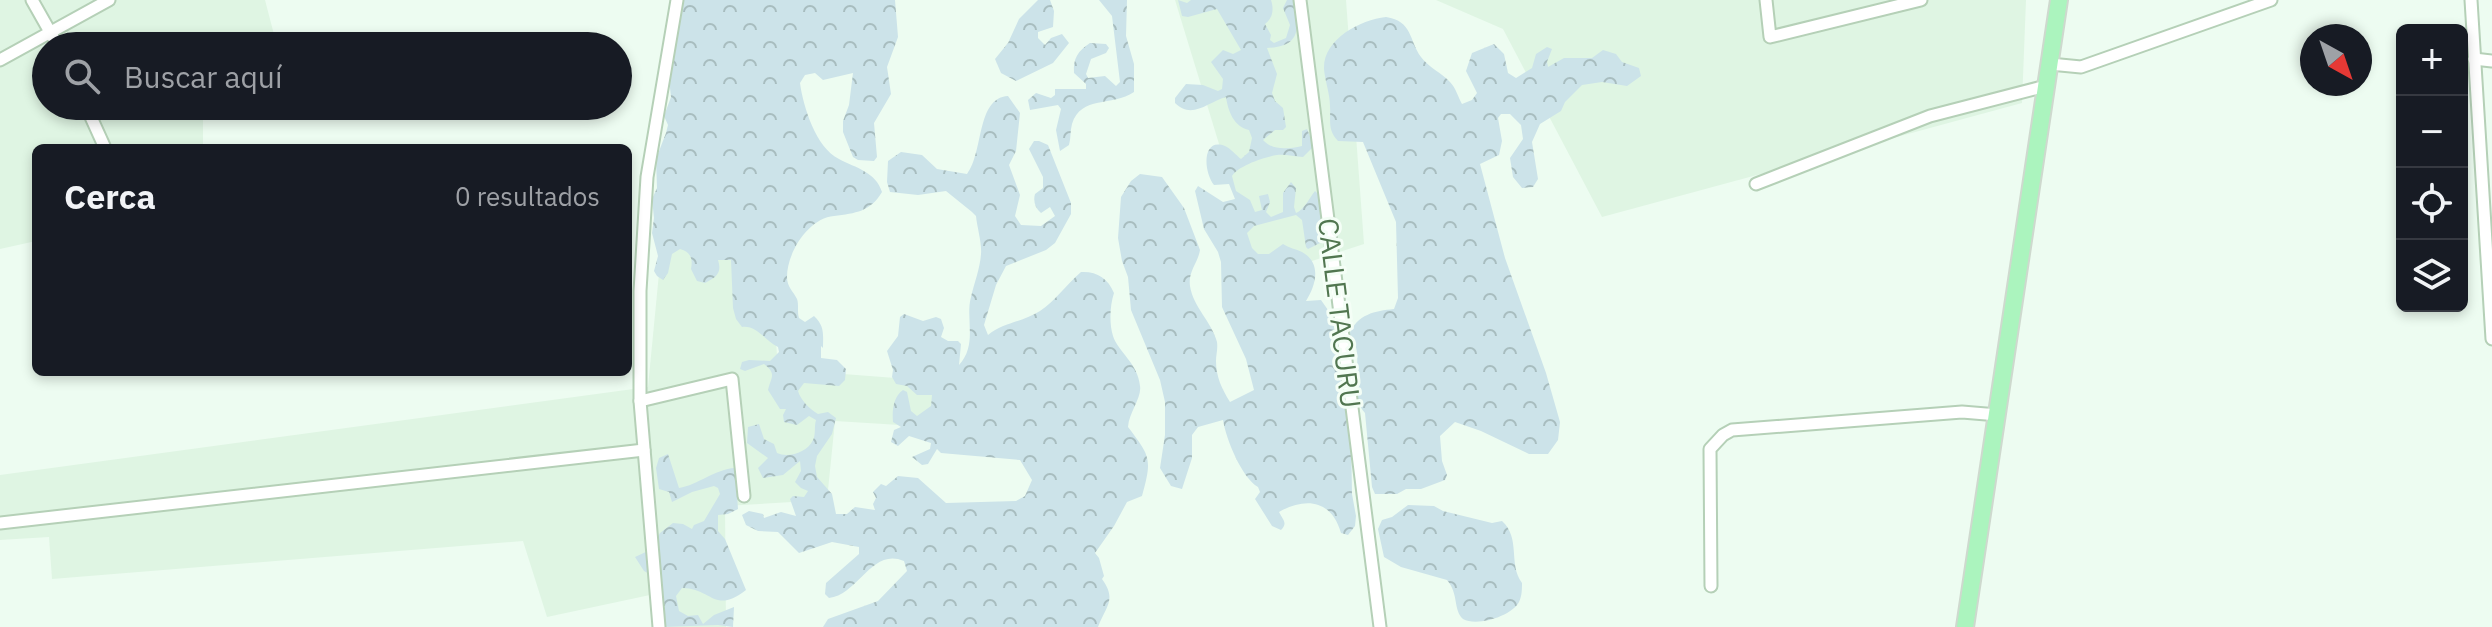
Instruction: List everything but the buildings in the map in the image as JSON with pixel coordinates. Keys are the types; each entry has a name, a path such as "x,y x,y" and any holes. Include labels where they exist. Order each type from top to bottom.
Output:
{"main road":[{"path":"1965,627 2059,0"}],"street":[{"path":"32,0 51,30"},
{"path":"48,32 109,0"},
{"path":"659,627 640,401 640,291 647,177 677,0"},
{"name":"CALLE TACURU","path":"1300,0 1380,627"},
{"path":"1766,0 1770,37 1921,0"},
{"path":"2050,64 2081,67 2271,0"},
{"path":"2471,0 2488,206 2492,339"},
{"path":"0,60 32,41"},
{"path":"2474,59 2492,61"},
{"path":"1756,184 1930,116 2046,86"},
{"path":"92,120 103,144"},
{"path":"640,401 732,379 744,496"},
{"path":"1711,586 1710,449 1723,435 1732,430 1962,412 1998,415"},
{"path":"0,523 644,450"}],"shaded area":[{"path":"0,0 265,0 273,32 32,32 32,120 203,120 203,144 32,144 32,242 0,249"},
{"path":"1175,0 1346,0 1364,244 1260,278"},
{"path":"1436,0 2026,0 2022,103 1602,217 1503,29"},
{"path":"759,107 778,369 1013,387 1013,432 835,421 827,500 725,506 726,627 668,627 664,592 547,617 523,541 52,579 49,537 0,540 0,475 648,387 675,108"}],"green space":[{"path":"682,0 895,0 898,37 887,67 891,94 874,123 877,157 874,161 853,157 843,132 853,73 823,80 815,73 805,75 800,83 808,114 824,146 831,154 870,175 882,192 873,204 862,210 816,223 795,247 788,267 787,280 797,299 799,318 805,322 814,316 822,327 821,358 837,360 846,369 845,380 839,386 804,383 798,391 815,412 828,412 836,418 832,434 817,456 815,466 817,477 832,494 836,514 847,514 855,507 875,510 873,492 881,484 886,486 898,476 918,478 946,503 1016,501 1025,496 1032,480 1020,460 941,453 937,449 928,464 922,465 912,457 930,449 931,443 909,436 898,446 891,442 894,430 901,427 893,422 897,396 903,390 907,392 911,411 917,416 931,406 932,395 917,395 907,386 896,384 892,377 887,351 898,336 900,317 904,314 923,321 936,317 941,319 944,328 941,337 961,344 959,365 970,340 970,305 981,250 976,216 946,191 918,195 890,192 888,161 901,152 922,155 937,169 967,174 990,106 1008,96 1020,113 1016,151 1009,165 1020,195 1015,216 1021,225 1041,226 1055,216 1050,207 1041,213 1035,204 1035,194 1043,188 1043,177 1029,149 1034,141 1048,145 1071,203 1071,214 1055,243 1046,250 1006,266 996,285 984,325 988,335 1000,327 1034,315 1081,272 1101,276 1114,293 1110,314 1113,336 1136,371 1140,386 1128,427 1145,452 1148,466 1142,496 1127,502 1095,553 1109,592 1107,608 1098,627 823,627 828,619 878,601 907,571 904,561 893,558 883,560 849,589 829,598 825,594 826,583 859,554 859,547 832,542 799,553 778,532 758,531 746,525 742,515 749,511 763,514 764,518 781,512 796,516 790,499 793,496 804,497 808,491 795,482 801,471 800,461 783,475 763,478 758,468 768,458 747,443 748,427 759,424 764,439 774,444 777,453 792,455 810,444 814,438 816,420 809,416 797,425 784,422 786,409 780,409 768,390 771,370 764,364 745,371 740,369 742,362 770,361 779,352 778,347 757,331 742,327 736,319 731,260 718,260 718,274 705,283 697,281 691,269 690,256 680,249 672,254 668,273 663,280 654,271 658,256 652,233 652,199 657,188 656,159 668,125 664,116 671,97 668,70"},
{"path":"1038,0 1050,0 1054,11 1053,27 1038,32 1038,38 1045,45 1051,38 1062,34 1069,43 1053,63 1016,81 1001,73 995,59 1008,43 1019,19"},
{"path":"1099,0 1127,0 1126,36 1134,64 1134,92 1082,109 1072,124 1069,145 1060,151 1056,130 1061,109 1058,105 1030,110 1028,100 1036,93 1051,98 1055,95 1055,89 1086,89 1086,84 1074,73 1074,63 1077,55 1090,43 1106,44 1109,48 1106,53 1091,59 1086,74 1088,78 1105,76 1116,86 1120,82 1112,16"},
{"path":"1178,0 1187,3 1191,0 1271,0 1272,13 1265,24 1274,43 1286,38 1290,25 1283,8 1287,0 1296,0 1297,27 1292,40 1278,47 1267,48 1277,74 1272,93 1283,108 1286,127 1275,130 1263,140 1276,148 1302,146 1302,131 1307,129 1314,146 1303,157 1280,155 1265,158 1245,165 1232,176 1236,191 1250,200 1255,212 1262,210 1259,196 1268,194 1270,202 1266,212 1271,217 1283,212 1283,193 1291,182 1296,188 1296,213 1315,191 1319,195 1322,242 1308,249 1306,247 1302,220 1296,215 1254,226 1247,233 1252,248 1258,254 1269,254 1283,244 1302,252 1315,268 1314,281 1306,301 1321,300 1336,332 1335,351 1343,381 1340,396 1348,414 1351,434 1352,494 1356,516 1355,526 1348,535 1341,533 1337,522 1325,508 1309,503 1279,512 1284,525 1281,530 1272,526 1255,499 1260,492 1258,487 1246,475 1236,457 1223,420 1198,427 1192,435 1192,458 1182,489 1171,486 1160,468 1165,435 1165,402 1160,380 1131,310 1128,277 1118,238 1121,197 1131,181 1140,174 1162,177 1184,208 1200,250 1190,276 1190,286 1217,342 1217,372 1224,392 1230,402 1254,390 1246,359 1222,307 1221,262 1204,229 1195,191 1198,186 1223,202 1235,199 1229,184 1214,185 1210,179 1207,157 1212,146 1217,145 1227,147 1241,159 1249,152 1252,138 1249,130 1239,126 1233,118 1226,97 1194,110 1181,108 1175,103 1175,98 1186,84 1203,85 1218,91 1222,89 1223,79 1211,62 1223,50 1233,54 1241,50 1217,9 1182,16"},
{"path":"1386,17 1406,27 1421,57 1450,82 1462,104 1472,100 1477,93 1466,71 1472,53 1494,44 1504,54 1508,73 1516,78 1532,68 1536,54 1547,47 1552,49 1548,67 1564,58 1592,58 1603,50 1639,68 1641,76 1627,86 1602,82 1582,85 1565,102 1561,111 1540,124 1532,142 1538,179 1533,187 1522,188 1513,177 1510,158 1523,139 1521,125 1510,114 1501,114 1498,118 1502,141 1499,155 1480,164 1505,258 1560,422 1558,440 1548,454 1529,454 1455,422 1440,436 1442,461 1447,475 1445,480 1397,494 1375,494 1365,413 1356,392 1357,350 1349,335 1362,318 1394,309 1398,298 1396,222 1363,142 1338,141 1332,133 1324,69 1325,58 1336,40 1365,22"},
{"path":"668,454 679,488 735,468 738,509 718,515 718,531 725,539 746,590 727,600 682,588 676,596 679,611 688,616 698,615 703,624 714,615 734,607 733,627 663,627 653,576 644,571 635,557 650,550 660,533 673,523 692,529 704,521 720,494 714,486 672,502 669,492 659,489 656,468 659,458"},
{"path":"1408,505 1434,506 1492,523 1502,521 1511,535 1516,568 1522,583 1521,597 1515,607 1502,616 1485,621 1463,619 1447,580 1401,567 1384,557 1378,529 1382,520"}]}
